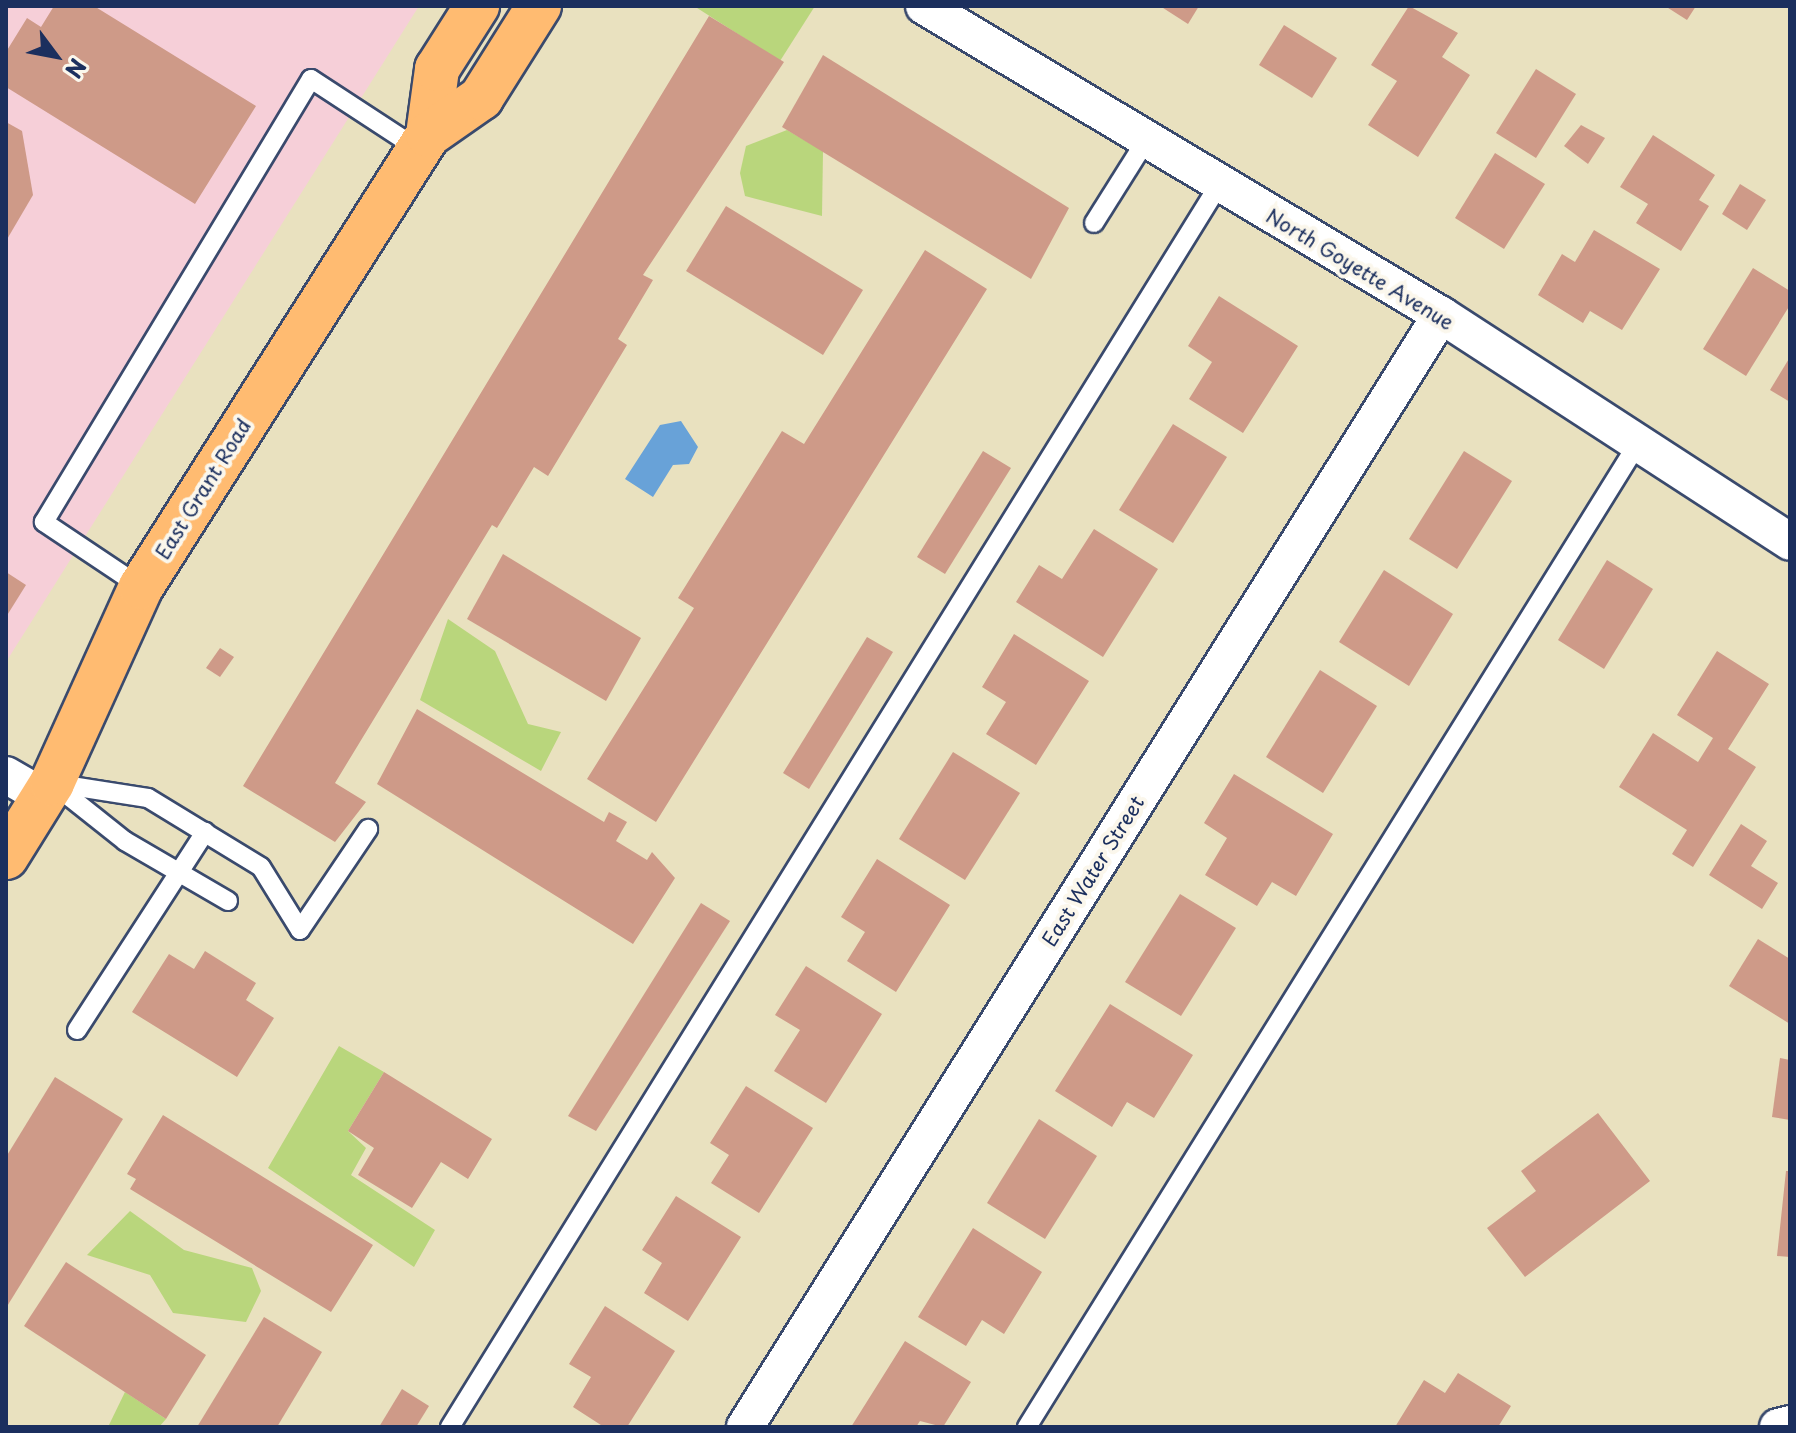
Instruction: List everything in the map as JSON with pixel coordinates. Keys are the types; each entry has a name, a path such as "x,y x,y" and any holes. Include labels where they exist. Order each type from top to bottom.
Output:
{"main road":[{"name":"East Grant Road","path":"423,142 437,69 477,6"},
{"name":"East Grant Road","path":"6,857 48,790 141,587 423,142 481,98 539,6"}],"street":[{"name":"North Goyette Avenue","path":"924,6 1145,142 1441,315 1790,542"},
{"name":"East Water Street","path":"745,1427 1441,315"},
{"path":"6,775 48,790"},
{"path":"1778,1427 1790,1424"}],"lane":[{"path":"141,587 44,522 311,79 423,142"},
{"path":"1094,223 1145,142"},
{"path":"450,1427 1219,185"},
{"path":"1027,1427 1638,443"},
{"path":"48,790 148,798 261,867 300,930 368,829"},
{"path":"48,790 125,841 228,901"},
{"path":"77,1030 176,871 205,832"}],"shaded area":[{"path":"6,6 419,6 6,662"}],"green space":[{"path":"694,6 815,6 780,61"},
{"path":"787,130 823,151 822,216 745,196 740,173 746,146"},
{"path":"448,619 495,651 528,724 561,732 541,771 420,700"},
{"path":"339,1046 384,1072 348,1131 366,1148 351,1175 435,1230 414,1267 268,1168"},
{"path":"130,1211 184,1250 252,1268 261,1291 246,1322 173,1313 150,1275 87,1255"},
{"path":"125,1392 166,1419 159,1427 108,1427"}],"water":[{"path":"681,421 698,447 689,464 673,465 653,497 625,479 660,425"}],"building":[{"path":"54,6 94,6 256,106 195,204 6,87 6,52 27,18 41,27"},
{"path":"1160,6 1199,6 1188,24"},
{"path":"1409,6 1458,33 1442,57 1470,75 1418,157 1368,125 1397,81 1371,65"},
{"path":"1665,6 1696,6 1687,20"},
{"path":"709,16 784,62 643,275 653,280 618,339 627,345 548,476 534,467 497,528 492,525 335,783 366,802 335,842 243,786"},
{"path":"1284,25 1337,58 1312,98 1259,65"},
{"path":"823,55 1069,208 1031,279 782,127"},
{"path":"1536,69 1576,94 1536,158 1496,133"},
{"path":"6,122 22,131 33,195 6,241"},
{"path":"1581,125 1605,138 1588,164 1564,146"},
{"path":"1653,135 1715,175 1699,200 1709,206 1681,251 1636,223 1648,204 1620,187"},
{"path":"1495,153 1545,184 1504,249 1455,218"},
{"path":"1740,184 1766,200 1747,230 1722,214"},
{"path":"726,206 863,290 823,355 686,271"},
{"path":"1594,230 1660,269 1622,330 1590,311 1583,323 1538,295 1562,254 1575,262"},
{"path":"925,250 987,289 656,822 587,779 694,608 678,598 782,431 804,444"},
{"path":"1753,268 1790,291 1790,305 1746,376 1703,349"},
{"path":"1219,296 1298,346 1243,433 1189,399 1212,362 1188,346"},
{"path":"1790,357 1790,402 1770,390"},
{"path":"1173,424 1227,457 1173,543 1119,510"},
{"path":"983,451 1011,468 945,574 917,557"},
{"path":"1464,451 1512,481 1457,569 1409,539"},
{"path":"1094,529 1158,569 1103,657 1016,602 1039,565 1062,579"},
{"path":"503,554 641,638 606,701 467,619"},
{"path":"1607,560 1653,589 1604,669 1558,640"},
{"path":"1384,570 1453,614 1409,686 1339,642"},
{"path":"6,572 26,585 6,617"},
{"path":"1014,634 1089,681 1036,765 986,734 1006,702 982,687"},
{"path":"867,637 893,652 809,789 783,773"},
{"path":"220,648 234,657 220,677 206,668"},
{"path":"1717,651 1769,684 1728,749 1756,767 1693,867 1672,854 1687,830 1619,787 1653,733 1698,762 1713,738 1677,715"},
{"path":"1320,670 1377,706 1323,793 1266,757"},
{"path":"417,709 604,822 609,812 627,822 616,841 647,860 652,852 675,878 633,944 377,784"},
{"path":"953,752 1020,793 965,880 899,839"},
{"path":"1234,774 1333,834 1296,896 1272,882 1257,906 1205,875 1227,838 1204,823"},
{"path":"1741,824 1767,841 1751,866 1778,883 1762,909 1709,875"},
{"path":"877,859 950,905 896,992 847,961 865,932 841,917"},
{"path":"1180,894 1236,928 1181,1016 1125,982"},
{"path":"701,903 730,921 596,1131 568,1116"},
{"path":"1758,939 1790,959 1790,1024 1729,986"},
{"path":"205,951 256,983 246,1000 274,1018 237,1077 132,1012 169,954 194,969"},
{"path":"806,966 882,1014 826,1103 774,1071 800,1030 775,1015"},
{"path":"1110,1004 1193,1055 1154,1118 1127,1102 1112,1127 1055,1091"},
{"path":"1780,1058 1790,1060 1790,1120 1772,1117"},
{"path":"384,1072 492,1139 468,1179 441,1162 412,1208 358,1175 374,1148 348,1131"},
{"path":"55,1077 123,1119 6,1308 6,1157"},
{"path":"746,1086 813,1128 759,1213 711,1183 729,1155 710,1143"},
{"path":"1598,1113 1650,1181 1525,1277 1487,1228 1536,1191 1521,1171"},
{"path":"163,1115 373,1245 331,1312 130,1189 136,1179 127,1174"},
{"path":"1039,1119 1097,1156 1045,1239 987,1203"},
{"path":"1786,1171 1790,1171 1790,1257 1777,1256"},
{"path":"676,1196 741,1237 688,1321 644,1293 662,1263 642,1250"},
{"path":"973,1228 1042,1272 1004,1334 982,1320 966,1346 918,1317"},
{"path":"66,1262 206,1355 166,1419 24,1326"},
{"path":"605,1306 675,1351 627,1427 604,1427 573,1407 591,1377 569,1364"},
{"path":"264,1317 322,1352 277,1427 197,1427"},
{"path":"905,1341 971,1382 943,1427 920,1421 916,1427 851,1427"},
{"path":"1458,1373 1511,1406 1498,1427 1395,1427 1424,1380 1445,1393"},
{"path":"402,1389 429,1406 416,1427 379,1427"}]}
